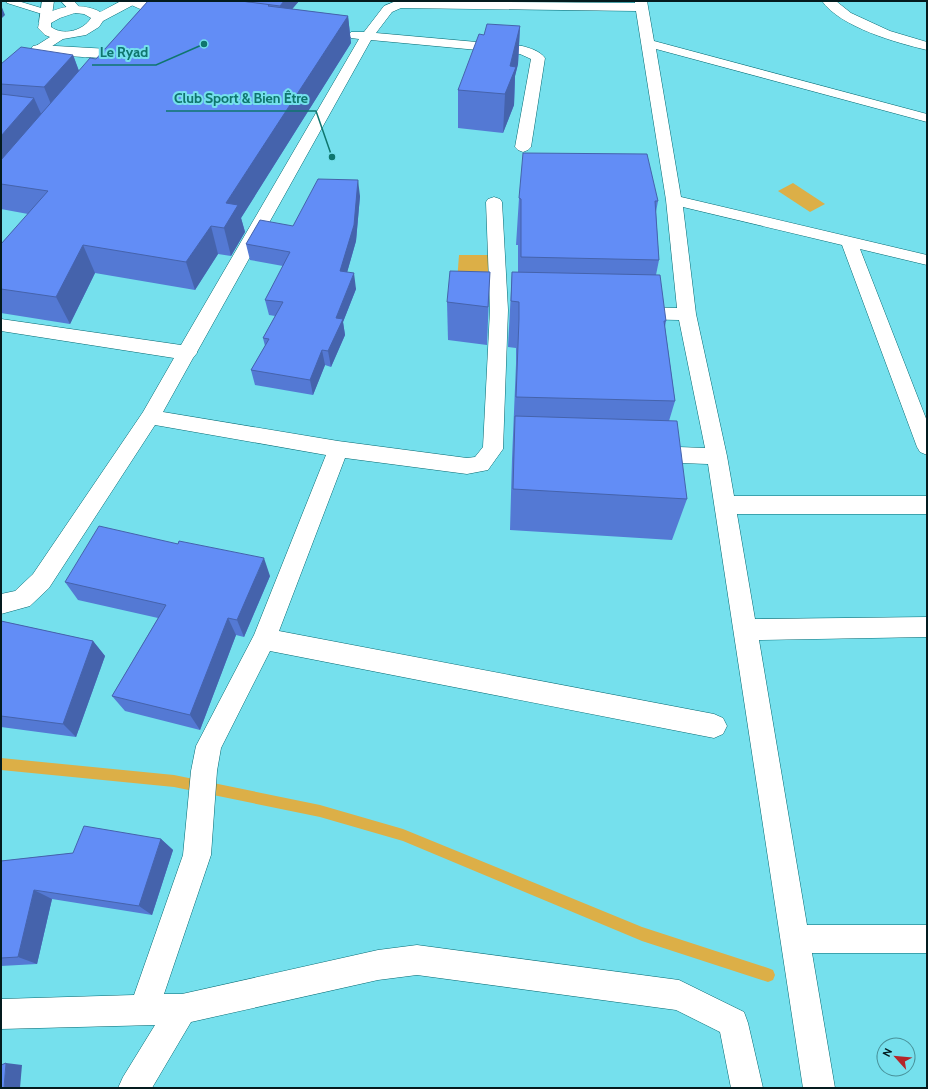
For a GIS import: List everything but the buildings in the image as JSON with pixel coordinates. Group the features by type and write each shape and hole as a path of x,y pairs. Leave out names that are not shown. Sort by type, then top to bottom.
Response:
{"main road":[{"path":"102,1 74,7 43,19 47,31 61,35 71,35 90,28 96,24 98,18 132,1 152,8 184,14"},
{"path":"828,1 846,16 885,34 927,46"},
{"path":"1,604 22,599 41,581 150,418 188,354 367,36 388,10 399,4 642,4 674,200 687,314 717,456 819,1088"},
{"path":"74,7 91,11 98,18"},
{"path":"143,20 152,8"},
{"path":"104,66 133,31"},
{"path":"344,33 522,50 532,54 538,58 523,147"},
{"path":"1,75 61,35"},
{"path":"648,43 927,118"},
{"path":"38,49 88,53 114,53"},
{"path":"674,200 927,260"},
{"path":"150,418 338,449 467,466 481,464 500,449 507,310 494,202"},
{"path":"848,242 927,447"},
{"path":"616,312 687,314"},
{"path":"1,325 188,354"},
{"path":"144,1010 197,855 204,771 209,746 264,640 338,449"},
{"path":"632,453 717,456"},
{"path":"725,505 927,505"},
{"path":"745,630 927,627"},
{"path":"264,640 714,726"},
{"path":"795,939 927,939"},
{"path":"1,1014 182,1009 378,965 417,960 679,995 734,1023 747,1088"},
{"path":"134,1088 182,1009"}],"lane":[{"path":"10,1 43,19"}],"shaded area":[{"path":"793,183 825,204 810,212 778,191"},
{"path":"459,255 489,255 489,292 456,295"}],"waterway":[{"path":"1,764 174,781 320,811 403,835 642,934 768,975"}],"place":[{"name":"Le Ryad","path":"204,44"},
{"name":"Club Sport & Bien Être","path":"332,157"}]}
